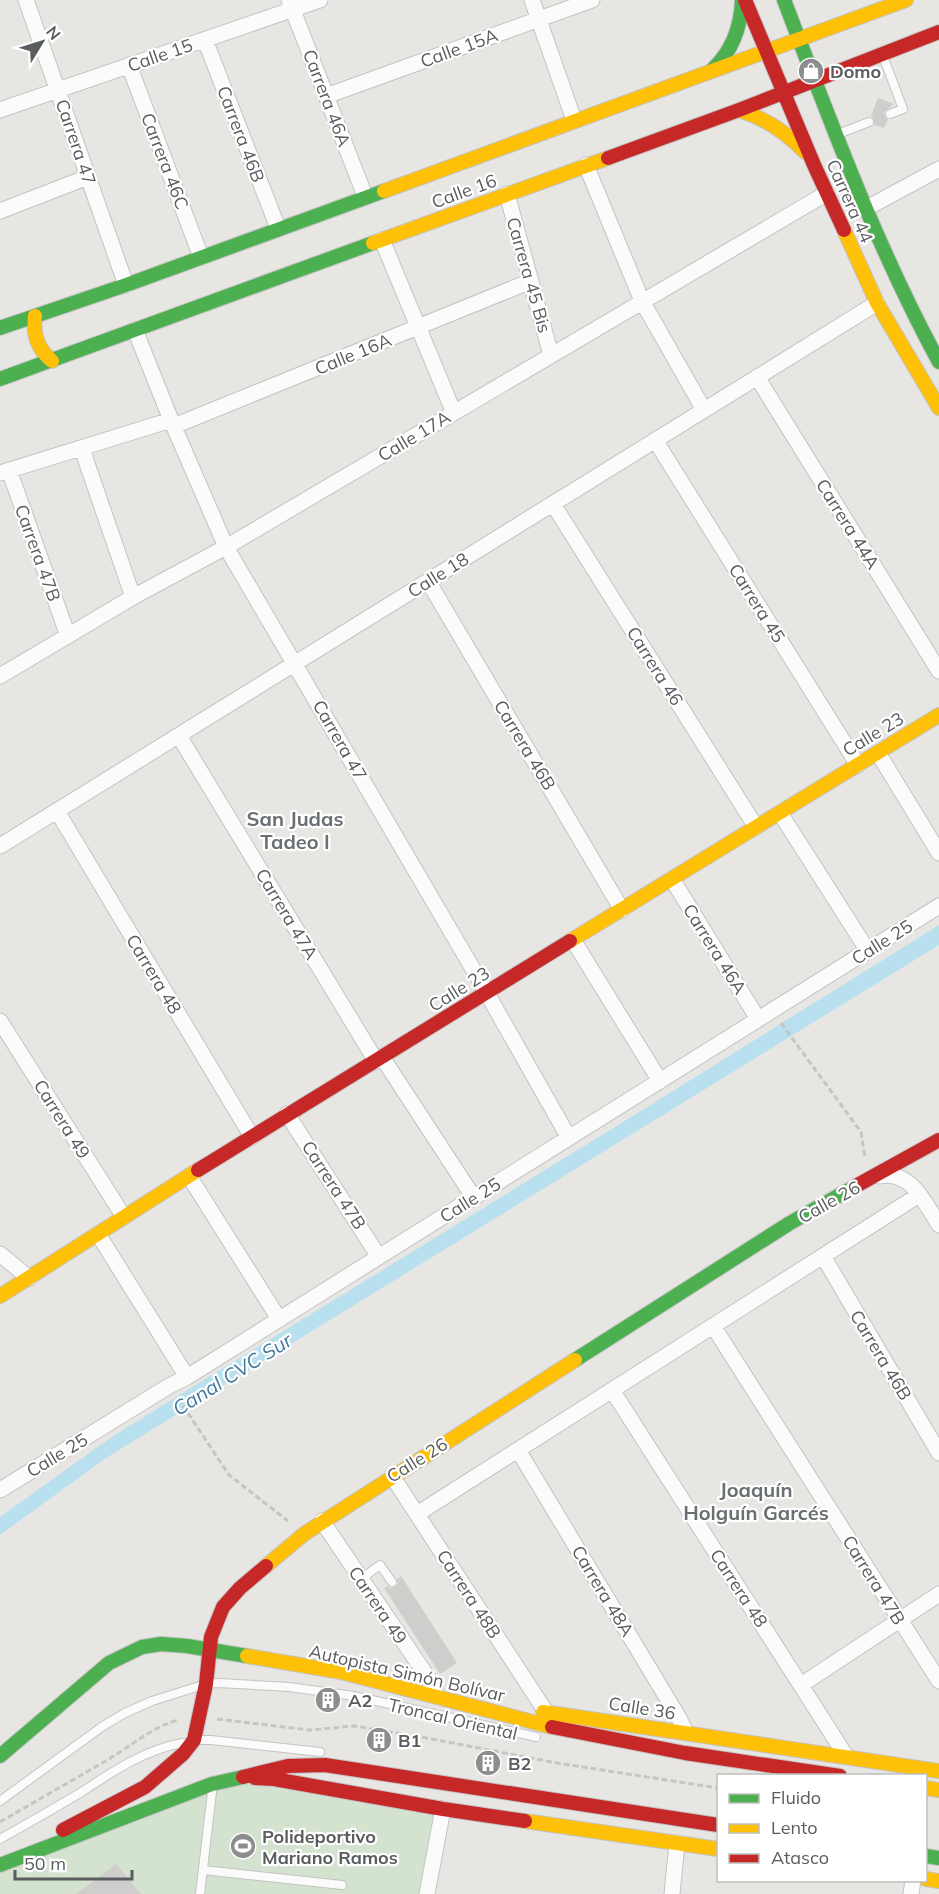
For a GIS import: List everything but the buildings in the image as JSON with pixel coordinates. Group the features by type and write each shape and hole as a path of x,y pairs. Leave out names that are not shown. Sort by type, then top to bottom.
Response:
{"main road":[{"name":"Carrera 44","path":"744,0 814,165 877,303 939,408"},
{"path":"712,69 723,59 735,39 744,0"},
{"name":"Carrera 44","path":"784,0 865,209 893,274 933,340 939,362"},
{"name":"Calle 16","path":"0,328 126,285 906,0"},
{"name":"Calle 16","path":"0,379 739,110 939,32"},
{"path":"739,110 757,116 782,130 803,150 814,165"},
{"path":"35,316 33,329 36,341 42,352 52,361"},
{"path":"15,323 30,343 33,355 32,368"},
{"name":"Calle 23","path":"0,1296 287,1114 939,715"},
{"name":"Calle 26","path":"194,1740 206,1684 211,1637 223,1607 240,1588 304,1534 790,1223 939,1140"},
{"name":"Autopista Simón Bolívar","path":"0,1756 109,1663 142,1647 160,1644 341,1672 543,1725 685,1753 827,1774"},
{"path":"172,1645 194,1665 206,1684"},
{"name":"Calle 36","path":"341,1672 488,1698 546,1712 939,1771"},
{"path":"0,1864 145,1787 183,1754 194,1740"},
{"path":"0,1864 212,1784 288,1767 325,1765 717,1825"},
{"path":"245,1778 274,1779 443,1809 717,1849"}],"street":[{"name":"Carrera 47","path":"26,0 126,285"},
{"name":"Calle 15","path":"0,110 205,40 290,5 320,0"},
{"path":"532,0 574,120"},
{"name":"Calle 15A","path":"326,96 592,0"},
{"name":"Carrera 46A","path":"290,5 365,196"},
{"name":"Carrera 46B","path":"205,40 278,228"},
{"name":"Carrera 46C","path":"129,65 201,257"},
{"path":"586,165 642,301 704,410"},
{"path":"865,209 939,168"},
{"path":"0,210 88,177"},
{"name":"Calle 17A","path":"0,676 133,597 226,547 827,193"},
{"name":"Carrera 45 Bis","path":"507,194 551,355"},
{"path":"382,240 454,413"},
{"name":"Calle 16A","path":"4,472 173,423 531,281"},
{"name":"Calle 18","path":"0,846 877,303"},
{"name":"Carrera 47","path":"135,330 226,547 296,663 569,1138"},
{"name":"Carrera 44A","path":"757,377 939,671"},
{"name":"Carrera 45","path":"655,440 858,765"},
{"path":"82,449 133,597"},
{"name":"Carrera 47B","path":"4,472 68,636"},
{"name":"Carrera 46","path":"553,504 756,827"},
{"name":"Carrera 46B","path":"428,581 622,910"},
{"name":"Carrera 47A","path":"179,736 379,1059 474,1197"},
{"path":"878,753 939,853"},
{"name":"Carrera 48","path":"57,811 252,1137"},
{"path":"780,813 868,951"},
{"name":"Carrera 46A","path":"672,879 759,1019"},
{"name":"Calle 25","path":"0,1490 380,1257 939,906"},
{"path":"573,940 660,1081"},
{"name":"Carrera 49","path":"0,1021 124,1217"},
{"name":"Carrera 47B","path":"287,1114 380,1257"},
{"path":"869,1180 882,1175 897,1176 910,1183 939,1225"},
{"path":"189,1176 279,1319"},
{"path":"417,1514 919,1195"},
{"path":"98,1234 187,1377"},
{"path":"0,1254 29,1278"},
{"name":"Carrera 46B","path":"823,1256 939,1453"},
{"name":"Carrera 47B","path":"713,1326 939,1681"},
{"name":"Carrera 48","path":"612,1390 846,1756"},
{"name":"Carrera 48A","path":"518,1450 686,1733"},
{"name":"Carrera 48B","path":"392,1476 546,1712"},
{"name":"Carrera 49","path":"322,1521 435,1688"},
{"path":"801,1685 939,1594"},
{"path":"427,1894 443,1809"},
{"path":"672,1894 677,1843"}],"lane":[{"path":"882,54 903,109 890,114"},
{"path":"836,134 869,122"},
{"path":"361,1579 380,1565 392,1582"},
{"name":"Troncal Oriental","path":"0,1801 103,1726 125,1713 152,1701 206,1684 289,1687 354,1696 541,1738"},
{"path":"0,1839 127,1763 169,1745 194,1740 212,1740 326,1753"},
{"path":"200,1894 212,1784"},
{"path":"203,1870 342,1885"}],"path":[{"path":"776,1015 861,1132"},
{"path":"176,1395 229,1475 304,1534"},
{"path":"0,1822 160,1727 180,1720 199,1717"},
{"path":"231,1721 309,1730 355,1726 557,1763 717,1788"}],"green space":[{"name":"Polideportivo Mariano Ramos","path":"245,1778 443,1809 427,1894 0,1894 0,1865"}],"water":[{"name":"Canal CVC Sur","path":"939,925 939,945 106,1458 0,1535 0,1517 113,1436"}],"traffic: fast":[{"path":"713,69 726,54 735,38 742,0"},
{"path":"784,0 875,229 939,362"},
{"path":"0,328 126,285 384,191"},
{"path":"0,379 373,243"},
{"path":"575,1360 790,1223 854,1187"},
{"path":"0,1756 109,1663 142,1647 161,1644 187,1646 247,1656"},
{"path":"0,1865 212,1784 243,1777"},
{"path":"927,1856 939,1858"}],"traffic: slow":[{"path":"384,191 906,0"},
{"path":"739,110 775,126 805,152"},
{"path":"373,243 608,158"},
{"path":"844,230 877,303 939,408"},
{"path":"35,316 37,341 52,361"},
{"path":"570,941 939,715"},
{"path":"0,1296 198,1170"},
{"path":"266,1566 304,1534 575,1360"},
{"path":"247,1656 341,1672 552,1727"},
{"path":"543,1712 939,1771"},
{"path":"927,1788 939,1790"},
{"path":"525,1821 717,1849"},
{"path":"927,1879 939,1881"}],"traffic: jam":[{"path":"745,0 814,165 844,230"},
{"path":"608,158 939,32"},
{"path":"198,1170 570,941"},
{"path":"854,1187 939,1140"},
{"path":"63,1830 145,1787 183,1754 194,1740 206,1684 211,1637 223,1607 240,1588 266,1566"},
{"path":"552,1727 685,1753 827,1774"},
{"path":"243,1777 288,1766 325,1765 717,1825"},
{"path":"255,1778 274,1779 525,1821"}],"place":[{"name":"Domo","path":"811,71"},
{"name":"A2","path":"328,1700"},
{"name":"B1","path":"379,1740"},
{"name":"B2","path":"488,1763"},
{"name":"Polideportivo Mariano Ramos","path":"243,1846"}],"district":[{"name":"San Judas Tadeo I","path":"295,830"},
{"name":"Joaquín Holguín Garcés","path":"756,1500"}]}
